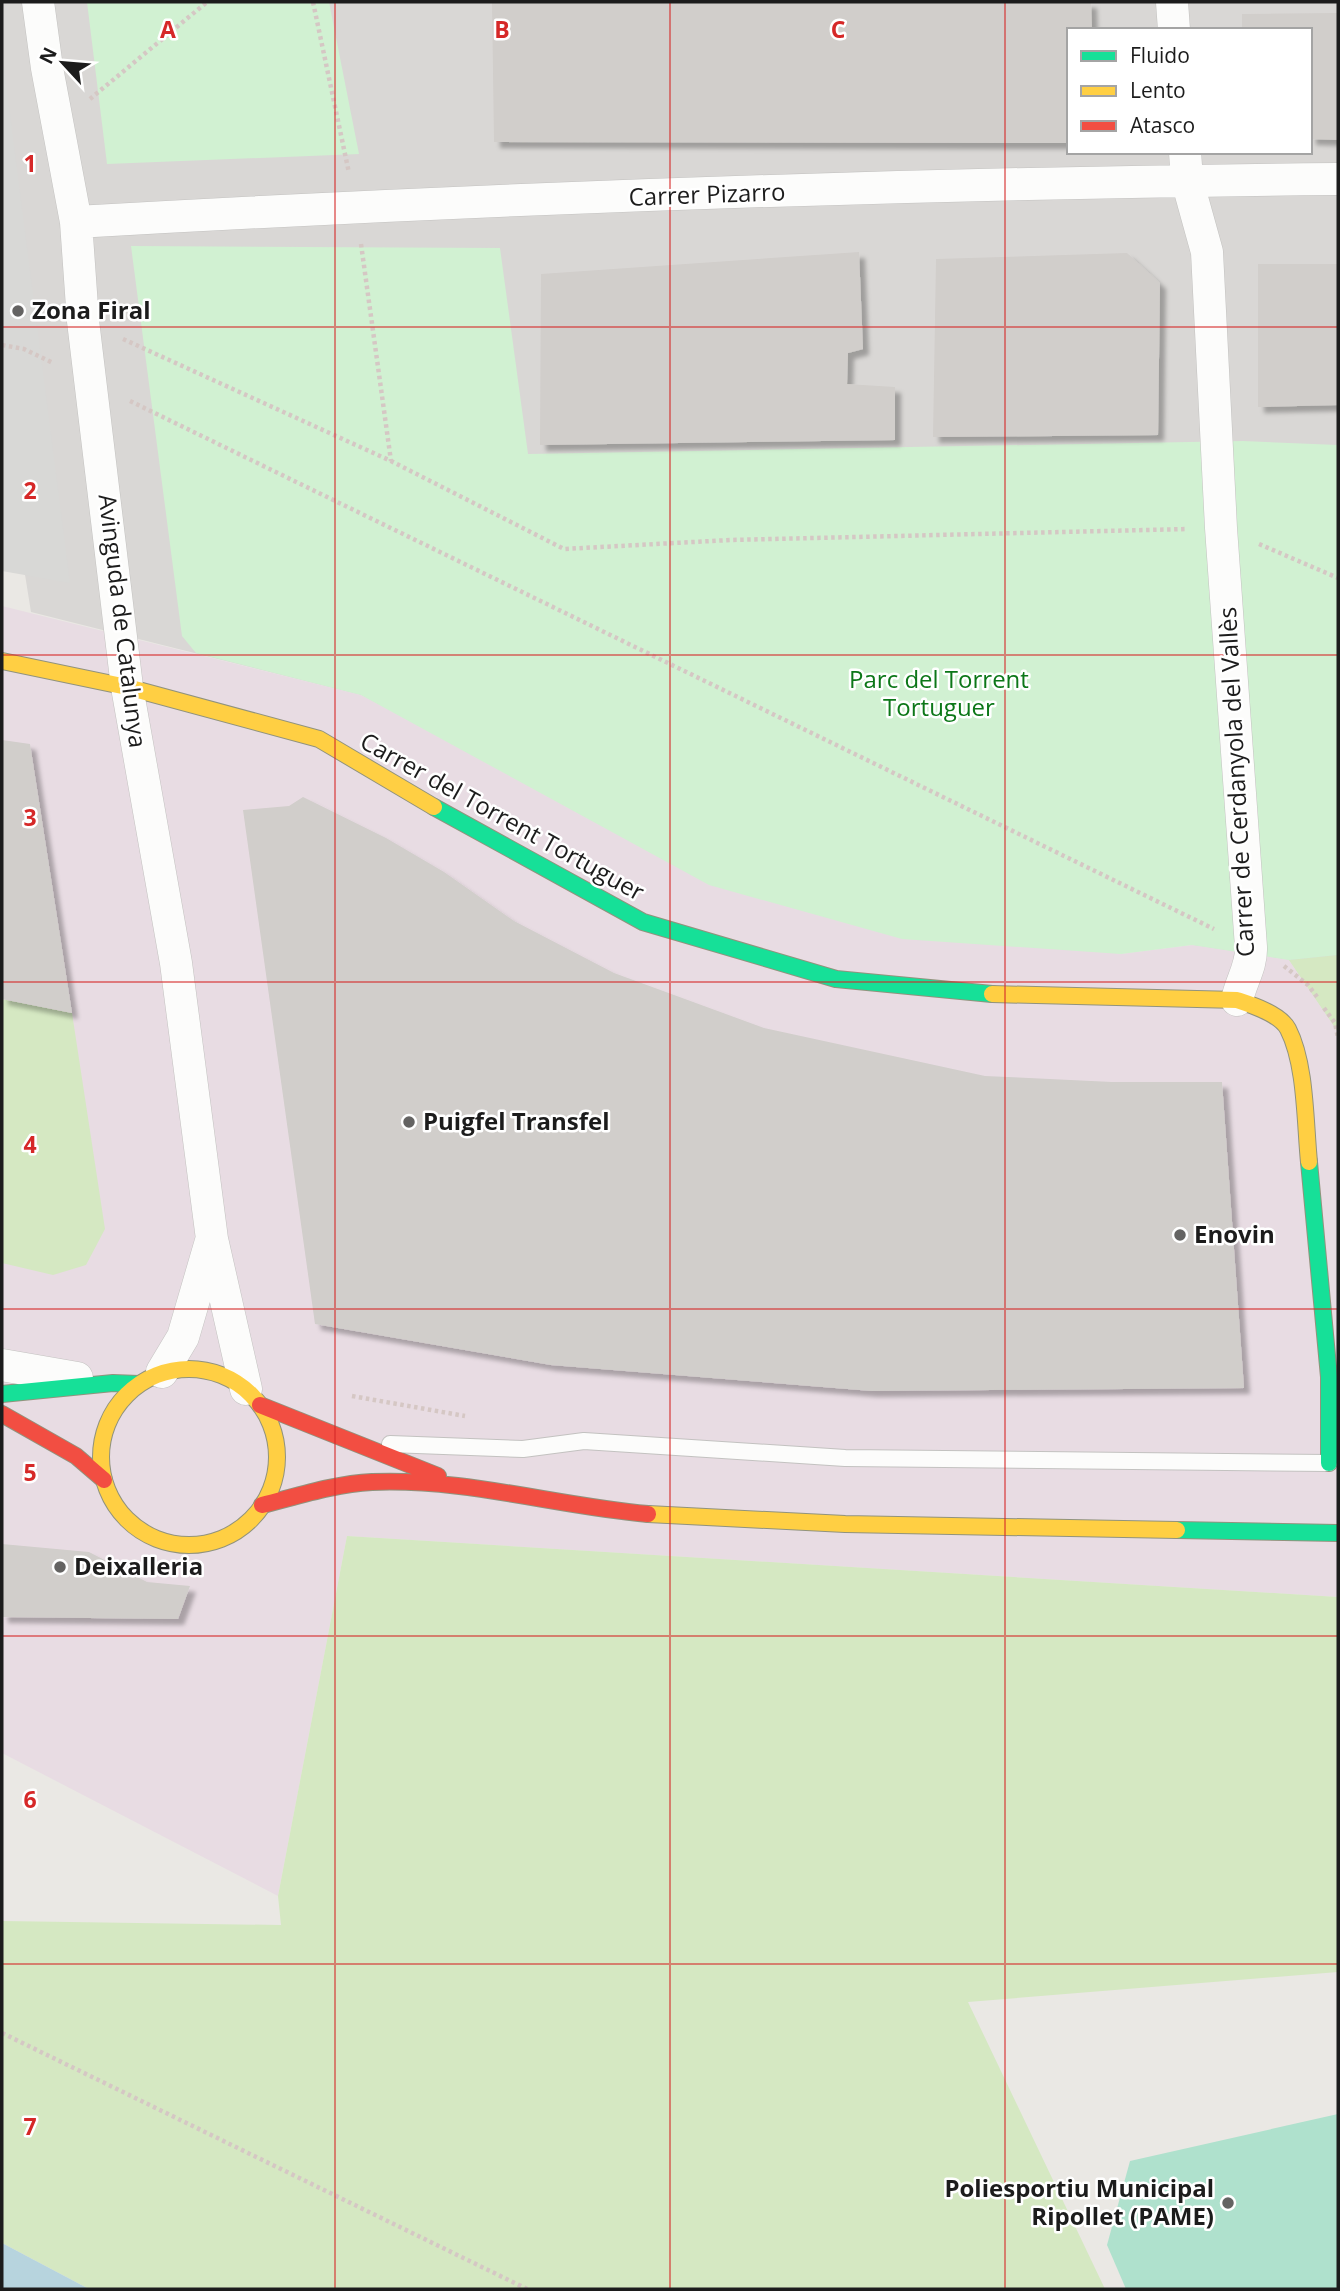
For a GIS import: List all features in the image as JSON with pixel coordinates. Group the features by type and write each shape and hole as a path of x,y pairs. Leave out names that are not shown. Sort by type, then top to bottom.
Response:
{"main road":[{"name":"Carrer del Torrent Tortuguer","path":"2,661 127,687 319,739 496,844 643,922 836,979 974,994 1237,1000"},
{"path":"1237,1000 1258,1007 1287,1027 1301,1076 1329,1377 1334,1463"},
{"path":"2,1394 138,1380 205,1368 223,1373 253,1397 462,1487"},
{"path":"104,1480 103,1439 116,1409 138,1380"},
{"path":"2,1415 76,1455 104,1480 117,1508 130,1523 156,1539 171,1544 216,1541 238,1531 262,1506 274,1480 276,1459 271,1430 253,1397"},
{"path":"262,1506 329,1487 374,1482 462,1487 657,1514 771,1521 1338,1533"}],"street":[{"name":"Avinguda de Catalunya","path":"38,2 57,126 76,222 83,321 127,687 176,963 212,1239 253,1397"},
{"path":"1172,2 1174,28"},
{"name":"Carrer Pizarro","path":"76,222 370,205 1186,166 1338,179"},
{"name":"Carrer de Cerdanyola del Vallès","path":"1186,166 1207,252 1221,528 1251,947 1251,962 1241,980 1237,1000"},
{"name":"Avinguda de Catalunya","path":"138,1380 183,1337 212,1239"},
{"path":"2,1365 138,1380"}],"lane":[{"path":"359,1443 523,1449 584,1441 845,1458 1334,1463"}],"path":[{"path":"57,126 206,2"},
{"path":"83,321 391,461 564,549 730,540 1221,528 1338,578"},
{"path":"2,345 24,349 1278,961 1308,985 1335,1023 1338,1038"},
{"path":"2,2033 527,2289"}],"shaded area":[{"path":"2,2 1338,2 1338,1032 1289,960 1192,945 501,769 361,695 31,612 2,431"},
{"name":"Zona Firal","path":"2,52 70,583 2,571"},
{"path":"2,606 361,695 501,769 1120,954 1192,945 1289,960 1338,1032 1338,1597 347,1536 278,1896 2,1753"}],"green space":[{"path":"87,2 329,2 359,154 107,164"},
{"name":"Parc del Torrent Tortuguer","path":"131,246 500,248 528,454 1243,441 1338,445 1338,955 1289,960 1192,945 1121,954 902,939 709,885 361,695 196,653 182,636"},
{"path":"1338,955 1338,1032 1289,960"},
{"path":"2,999 72,1013 105,1229 86,1265 53,1275 2,1263"},
{"path":"347,1536 1338,1597 1338,1972 968,2002 1105,2289 89,2289 2,2243 2,1921 281,1925 278,1896"},
{"name":"Poliesportiu Municipal Ripollet (PAME)","path":"1338,2114 1338,2289 1126,2289 1107,2245 1130,2161"}],"water":[{"path":"2,2243 89,2289 2,2289"}],"building":[{"path":"492,2 1091,2 1092,28 1067,28 1067,143 494,142"},
{"path":"1338,13 1338,140 1312,139 1312,28 1242,28 1242,14"},
{"path":"859,252 863,349 848,353 847,384 895,387 895,440 540,445 541,274"},
{"path":"1127,253 1160,283 1158,435 933,437 936,259"},
{"path":"1258,264 1338,264 1338,405 1258,407"},
{"path":"2,740 30,744 72,1013 2,999"},
{"path":"303,797 386,838 444,872 514,921 614,973 764,1028 985,1076 1112,1082 1222,1082 1244,1388 872,1391 551,1365 315,1324 243,810 289,806"},
{"name":"Deixalleria","path":"2,1544 89,1552 147,1582 190,1586 178,1619 2,1617"}],"traffic: fast":[{"path":"434,807 643,922 836,979 992,994"},
{"path":"1309,1162 1329,1377 1329,1463"},
{"path":"2,1394 113,1383 139,1384"},
{"path":"1177,1530 1338,1533"}],"traffic: slow":[{"path":"2,661 127,687 319,739 434,807"},
{"path":"992,994 1237,1000 1258,1007 1279,1019 1288,1029 1294,1043 1304,1094 1309,1162"},
{"path":"189,1369 223,1376 251,1395 270,1423 277,1457 270,1491 251,1519 223,1538 189,1545 155,1538 127,1519 108,1491 101,1457 108,1423 127,1395 155,1376 189,1369"},
{"path":"648,1514 845,1524 1177,1530"}],"traffic: jam":[{"path":"260,1405 438,1476"},
{"path":"2,1414 76,1456 104,1480"},
{"path":"262,1505 344,1485 407,1482 476,1488 648,1514"}],"place":[{"name":"Zona Firal","path":"18,311"},
{"name":"Puigfel Transfel","path":"409,1122"},
{"name":"Enovin","path":"1180,1235"},
{"name":"Deixalleria","path":"60,1567"},
{"name":"Poliesportiu Municipal Ripollet (PAME)","path":"1228,2203"}]}
